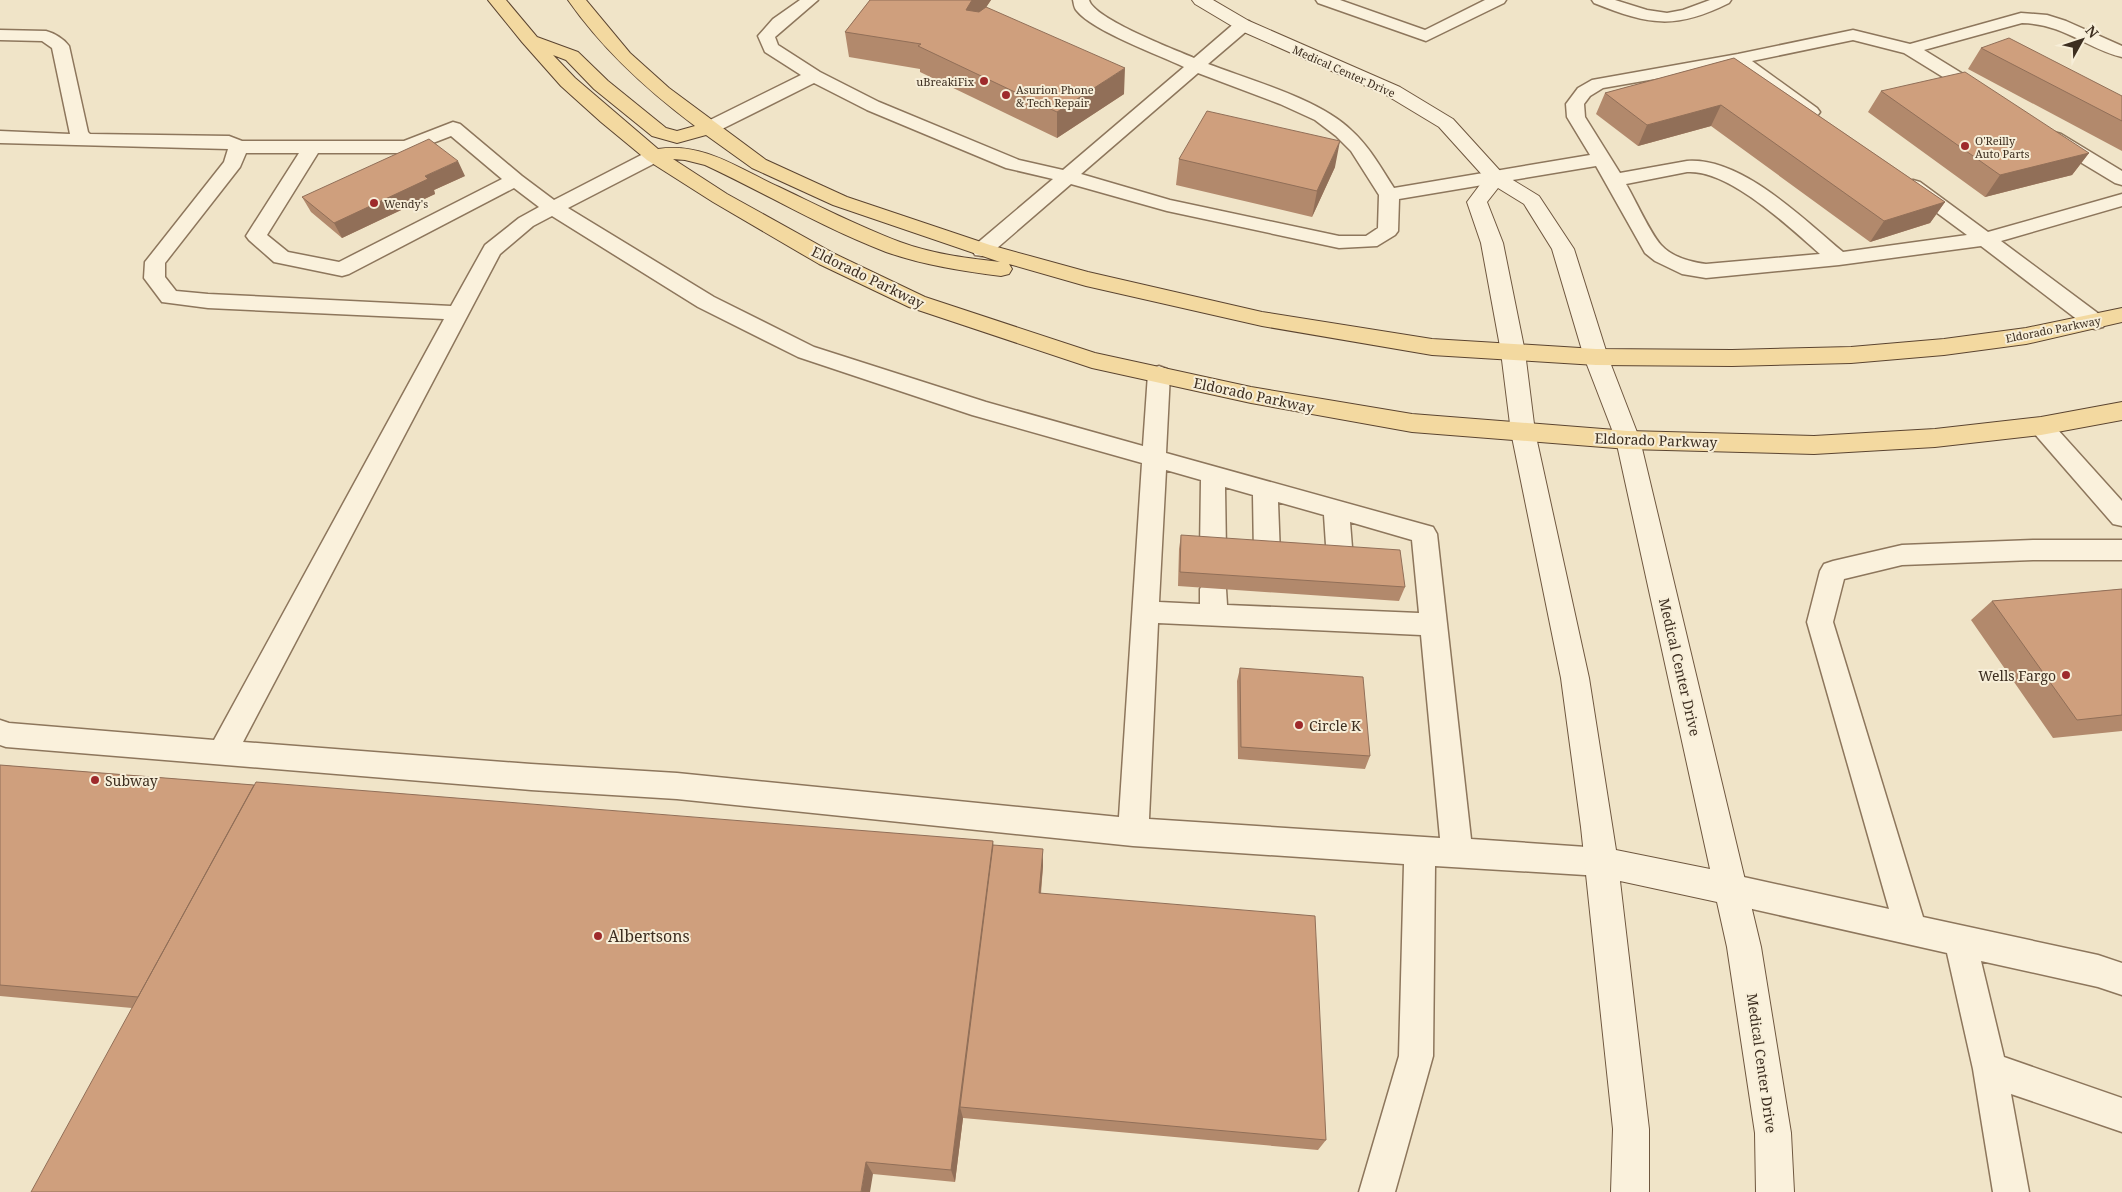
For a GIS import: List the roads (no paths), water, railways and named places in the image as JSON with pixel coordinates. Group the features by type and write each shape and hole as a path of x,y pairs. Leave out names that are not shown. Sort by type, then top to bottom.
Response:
{"main road":[{"name":"Eldorado Parkway","path":"498,0 528,38 568,82 608,118 654,156 720,198 827,259 917,302 1092,360 1260,397 1412,424 1628,440 1814,445 1936,438 2041,426 2122,411"},
{"name":"Eldorado Parkway","path":"577,0 624,57 662,92 708,128 759,164 840,202 982,250 1086,279 1262,319 1432,347 1596,357 1732,358 1851,355 1944,348 2026,336 2122,315"},
{"path":"528,38 572,56 602,85 659,132 677,137 708,128"},
{"path":"654,156 666,153 696,155 714,161 763,187 880,242 948,262 1086,279"}],"street":[{"name":"Medical Center Drive","path":"1204,0 1243,25 1393,91 1446,123 1496,178 1532,200 1563,249 1596,357 1628,440 1744,947 1773,1133 1775,1192"},
{"path":"1496,178 1477,202 1492,243 1513,352 1523,432 1576,678 1601,862 1631,1130 1630,1192"},
{"path":"1601,862 1730,889"}],"lane":[{"path":"810,0 779,23 766,36 771,48 814,76 872,106 1013,164 1069,177 1167,205 1339,242 1370,242 1388,232 1389,195 1358,148 1343,132 1321,116 1286,100 1197,66 1129,36 1091,16 1083,8 1081,0"},
{"path":"1324,0 1426,36 1498,0"},
{"path":"1345,8 1364,0"},
{"path":"1600,0 1629,10 1666,18 1691,13 1723,0"},
{"path":"1910,49 2021,18 2037,17 2057,23 2122,52"},
{"path":"982,250 1069,177 1243,25"},
{"path":"1994,101 1910,49 1853,34 1738,59 1598,84 1584,92 1575,104 1576,117 1652,248 1682,267 1706,271 1840,259 1985,239 2122,200"},
{"path":"0,35 46,36 60,46 79,134 85,140"},
{"path":"1738,59 1825,123"},
{"path":"708,128 814,76"},
{"path":"2037,127 2122,179"},
{"path":"0,137 229,142 238,147 311,148 407,146 452,128 515,180 553,208 706,302 806,352 980,409 1154,460 1424,534 1457,853"},
{"path":"238,147 233,163 155,262 154,278 170,297 208,301 458,312"},
{"path":"311,148 256,236 281,257 342,269 515,180"},
{"path":"222,753 492,250 526,222 654,156"},
{"path":"1389,195 1602,159"},
{"path":"1614,180 1698,166 1718,169 1738,179 1840,259"},
{"path":"1897,175 2095,322"},
{"path":"1133,832 1159,374"},
{"path":"2041,426 2122,517"},
{"path":"1213,476 1213,552"},
{"path":"1265,491 1267,555"},
{"path":"1336,510 1340,560"},
{"path":"1912,929 1820,622 1833,571 1902,555 2033,550 2122,550"},
{"path":"1213,589 1214,615"},
{"path":"1145,612 1214,615 1269,605 1344,609 1434,625"},
{"path":"0,732 6,735 222,753 531,777 678,786 1133,832 1601,862"},
{"path":"1377,1192 1416,1056 1420,850"},
{"path":"1730,889 2098,971 2122,979"},
{"path":"1960,940 1990,1069 2011,1192"},
{"path":"1990,1069 2122,1115"}],"place":[{"name":"uBreakiFix","path":"984,81"},
{"name":"Asurion Phone & Tech Repair","path":"1006,95"},
{"name":"O'Reilly Auto Parts","path":"1965,146"},
{"name":"Wendy's","path":"374,203"},
{"name":"Wells Fargo","path":"2066,675"},
{"name":"Circle K","path":"1299,725"},
{"name":"Subway","path":"95,780"},
{"name":"Albertsons","path":"598,936"}]}
